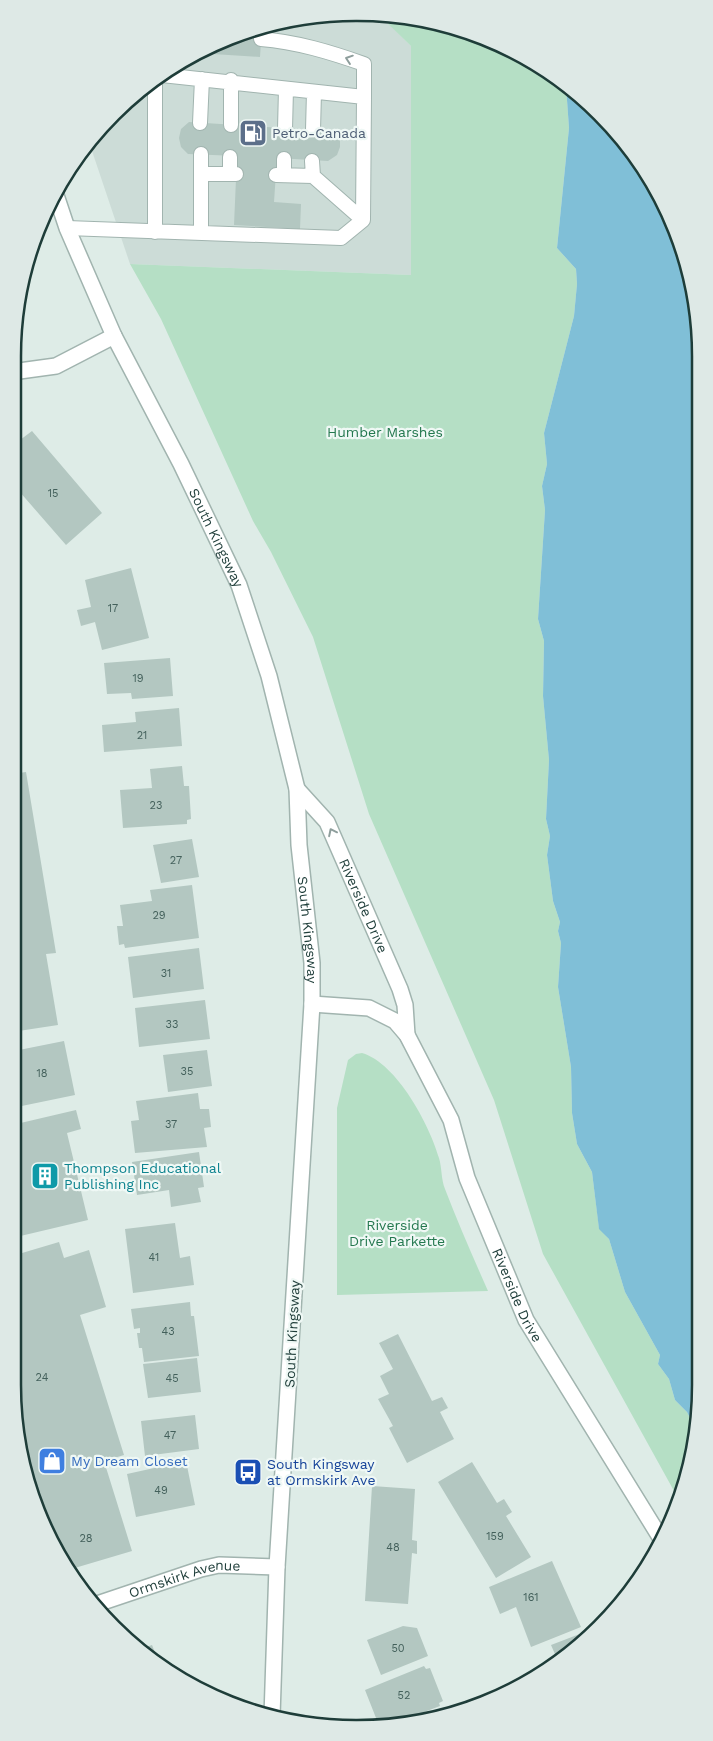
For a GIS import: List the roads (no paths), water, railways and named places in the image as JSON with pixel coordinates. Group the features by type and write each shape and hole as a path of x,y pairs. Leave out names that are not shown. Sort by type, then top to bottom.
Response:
{"street":[{"name":"South Kingsway","path":"59,203 67,228 114,336 181,464 239,586 269,676 297,789 299,845 312,963 312,1004 277,1567 272,1709"},
{"path":"21,371 56,366 114,336"},
{"name":"Riverside Drive","path":"297,789 327,822 344,856 400,989 405,1005 407,1035"},
{"name":"Riverside Drive","path":"312,1004 370,1008 395,1021 407,1035 451,1120 467,1178 526,1320 657,1533"},
{"name":"Ormskirk Avenue","path":"102,1603 201,1569 219,1565 277,1567"}],"lane":[{"path":"261,39 284,41 364,64 363,220"},
{"path":"174,75 231,80 286,89 364,97"},
{"path":"200,123 202,79"},
{"path":"231,80 231,125"},
{"path":"155,89 155,232"},
{"path":"285,129 286,89"},
{"path":"313,130 314,92"},
{"path":"201,154 201,232"},
{"path":"202,174 233,174 230,157"},
{"path":"284,159 280,175 312,176 363,220"},
{"path":"312,161 312,176"},
{"path":"67,228 341,238 363,220"}],"water":[{"path":"567,95 609,135 647,189 674,249 689,313 692,356 692,1384 690,1418 687,1412 675,1400 669,1379 658,1364 660,1355 625,1292 609,1239 599,1229 592,1172 577,1144 572,1113 571,1067 558,987 561,943 558,931 560,922 553,901 547,855 550,836 546,819 549,760 543,696 544,641 538,619 545,510 542,486 547,464 544,433 574,316 577,284 576,269 557,248 569,128"}],"place":[{"name":"Petro-Canada","path":"253,133"},
{"name":"Thompson Educational Publishing Inc","path":"45,1176"},
{"name":"My Dream Closet","path":"52,1461"},
{"name":"South Kingsway at Ormskirk Ave","path":"248,1472"}],"park label":[{"name":"Humber Marshes","path":"385,432"},
{"name":"Riverside Drive Parkette","path":"397,1234"}]}
